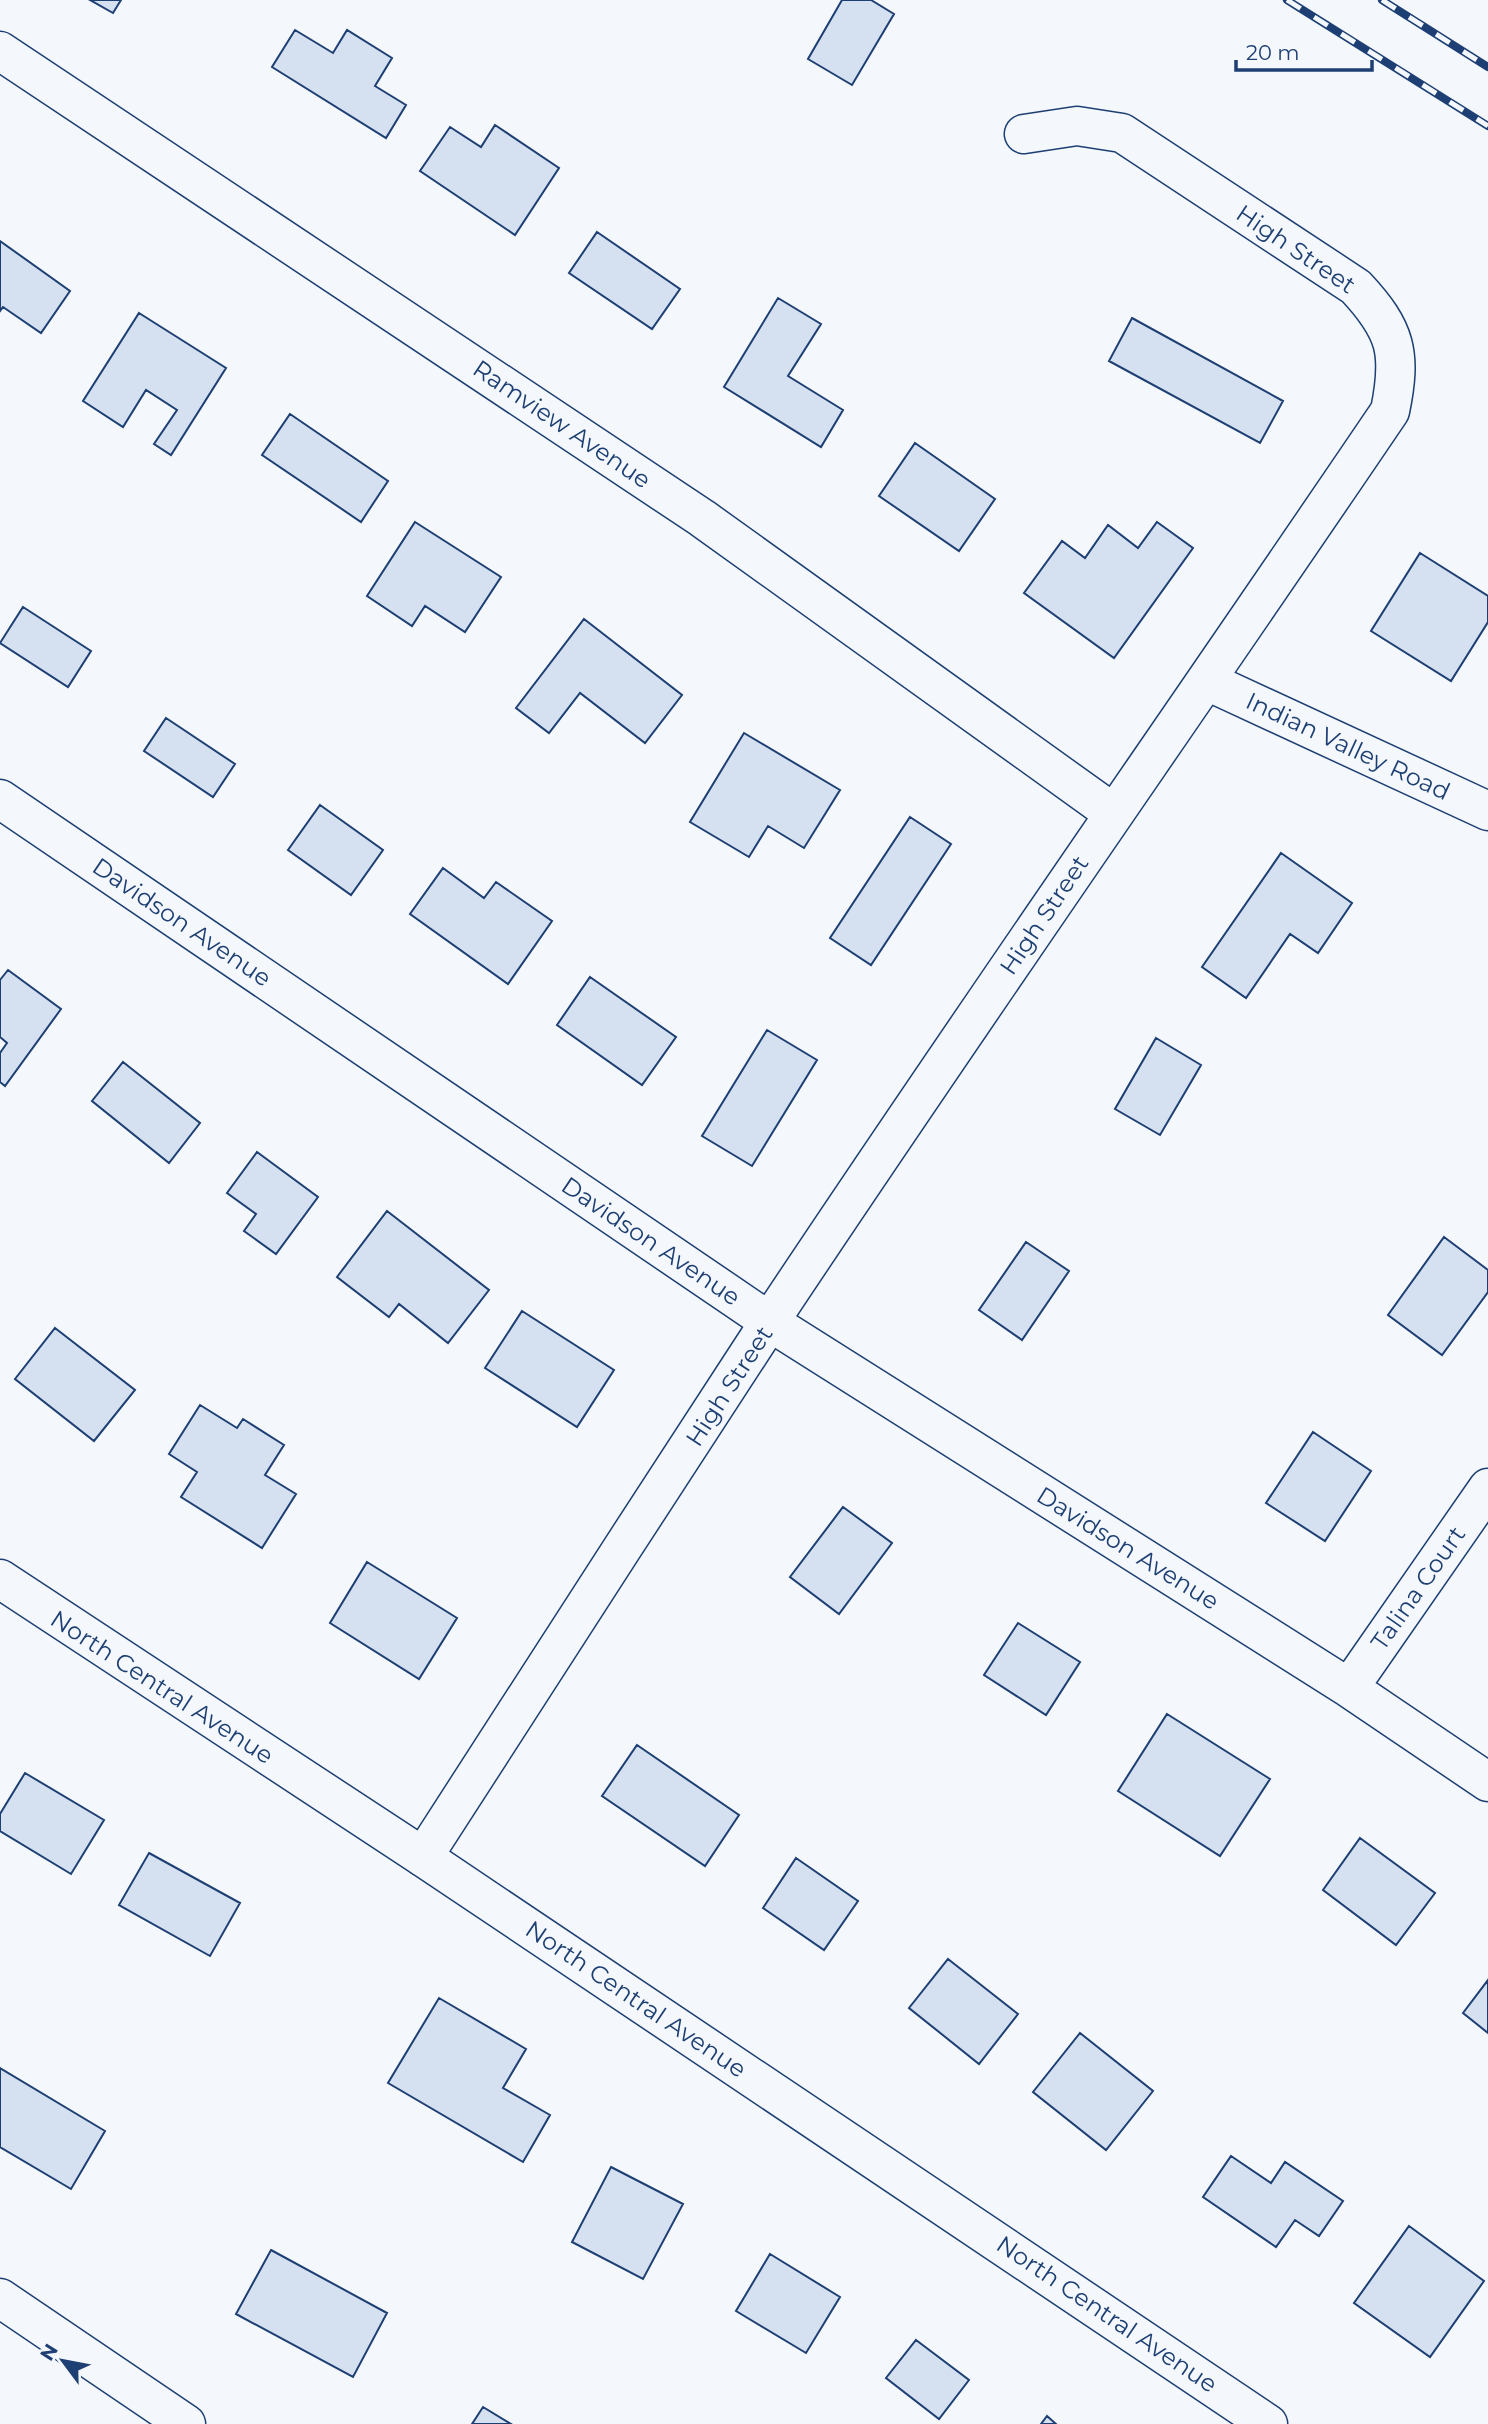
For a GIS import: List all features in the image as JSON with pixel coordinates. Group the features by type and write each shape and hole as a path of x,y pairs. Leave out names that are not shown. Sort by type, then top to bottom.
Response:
{"street":[{"name":"Ramview Avenue","path":"0,51 702,518 1113,813"},
{"name":"High Street","path":"423,1857 770,1322 1113,813 1207,681 1390,411 1397,377 1394,346 1381,314 1356,286 1122,133 1077,126 1024,134"},
{"name":"Indian Valley Road","path":"1207,681 1488,811"},
{"name":"Davidson Avenue","path":"0,799 770,1322 1349,1688 1488,1782"},
{"name":"Talina Court","path":"1349,1688 1488,1488"},
{"name":"North Central Avenue","path":"0,1579 423,1857 1268,2424"},
{"path":"0,2298 186,2424"}],"building":[{"path":"90,0 121,0 113,13"},
{"path":"842,0 871,0 894,14 852,85 808,59"},
{"path":"295,30 333,53 347,30 392,58 375,86 406,105 386,138 272,67"},
{"path":"495,125 559,168 515,235 420,171 450,127 481,147"},
{"path":"597,232 680,289 652,329 569,273"},
{"path":"0,241 70,291 41,333 3,307 0,311"},
{"path":"778,298 821,324 788,376 843,410 821,447 724,387"},
{"path":"139,313 226,368 171,455 154,444 177,410 146,390 123,427 83,401"},
{"path":"1132,318 1283,401 1260,443 1109,361"},
{"path":"290,414 388,481 361,522 262,455"},
{"path":"915,443 995,499 959,551 879,496"},
{"path":"415,522 501,577 465,632 425,606 412,626 367,596"},
{"path":"1157,522 1193,548 1114,658 1024,593 1062,541 1085,558 1108,525 1138,548"},
{"path":"1420,553 1488,596 1488,622 1451,681 1371,631"},
{"path":"23,607 91,651 68,687 0,643"},
{"path":"584,619 682,695 645,743 580,693 549,733 516,708"},
{"path":"166,718 235,764 213,797 144,751"},
{"path":"744,733 840,790 804,848 768,826 749,857 690,822"},
{"path":"320,805 383,850 351,895 288,850"},
{"path":"910,817 951,844 871,965 830,938"},
{"path":"1281,853 1352,903 1318,953 1290,934 1246,998 1202,967"},
{"path":"443,868 484,898 496,882 552,921 508,984 410,914"},
{"path":"8,970 61,1009 5,1086 0,1082 0,1053 7,1043 0,1037 0,980"},
{"path":"590,977 676,1037 642,1085 557,1025"},
{"path":"767,1030 817,1060 752,1166 702,1136"},
{"path":"1156,1038 1201,1065 1160,1135 1115,1109"},
{"path":"123,1062 200,1123 169,1163 92,1101"},
{"path":"257,1152 318,1197 276,1254 244,1231 256,1214 227,1193"},
{"path":"387,1211 489,1290 448,1343 399,1304 389,1317 337,1277"},
{"path":"1444,1237 1488,1270 1488,1292 1442,1355 1388,1315"},
{"path":"1026,1242 1069,1271 1022,1340 979,1310"},
{"path":"522,1311 614,1370 577,1427 485,1368"},
{"path":"55,1328 135,1390 94,1441 15,1379"},
{"path":"200,1405 237,1428 243,1419 284,1445 265,1475 296,1494 262,1548 181,1497 197,1472 169,1454"},
{"path":"1313,1432 1371,1471 1325,1541 1266,1503"},
{"path":"843,1507 892,1543 839,1614 790,1577"},
{"path":"367,1562 457,1618 419,1679 330,1623"},
{"path":"1018,1623 1080,1662 1046,1715 984,1675"},
{"path":"1167,1714 1270,1779 1220,1856 1118,1791"},
{"path":"637,1745 739,1815 705,1866 602,1796"},
{"path":"25,1773 104,1820 71,1874 0,1831 0,1814"},
{"path":"1360,1838 1435,1893 1396,1945 1323,1890"},
{"path":"149,1853 240,1903 210,1956 119,1905"},
{"path":"796,1858 858,1901 824,1950 763,1908"},
{"path":"948,1959 1018,2014 979,2064 909,2008"},
{"path":"1488,1980 1488,2033 1463,2013"},
{"path":"439,1998 526,2049 503,2088 550,2115 523,2162 388,2083"},
{"path":"1080,2033 1153,2091 1106,2150 1033,2092"},
{"path":"0,2068 105,2131 71,2189 0,2147"},
{"path":"1231,2156 1271,2183 1285,2162 1343,2201 1319,2236 1295,2220 1276,2247 1203,2197"},
{"path":"611,2167 683,2204 643,2279 572,2242"},
{"path":"1409,2226 1484,2281 1430,2357 1354,2303"},
{"path":"271,2250 387,2313 353,2377 236,2314"},
{"path":"770,2254 840,2297 806,2353 736,2311"},
{"path":"916,2340 969,2380 939,2419 886,2378"},
{"path":"483,2407 511,2424 472,2424"},
{"path":"1047,2416 1056,2424 1041,2424"}],"railway":[{"path":"1287,0 1488,126"},
{"path":"1382,0 1488,67"}]}
